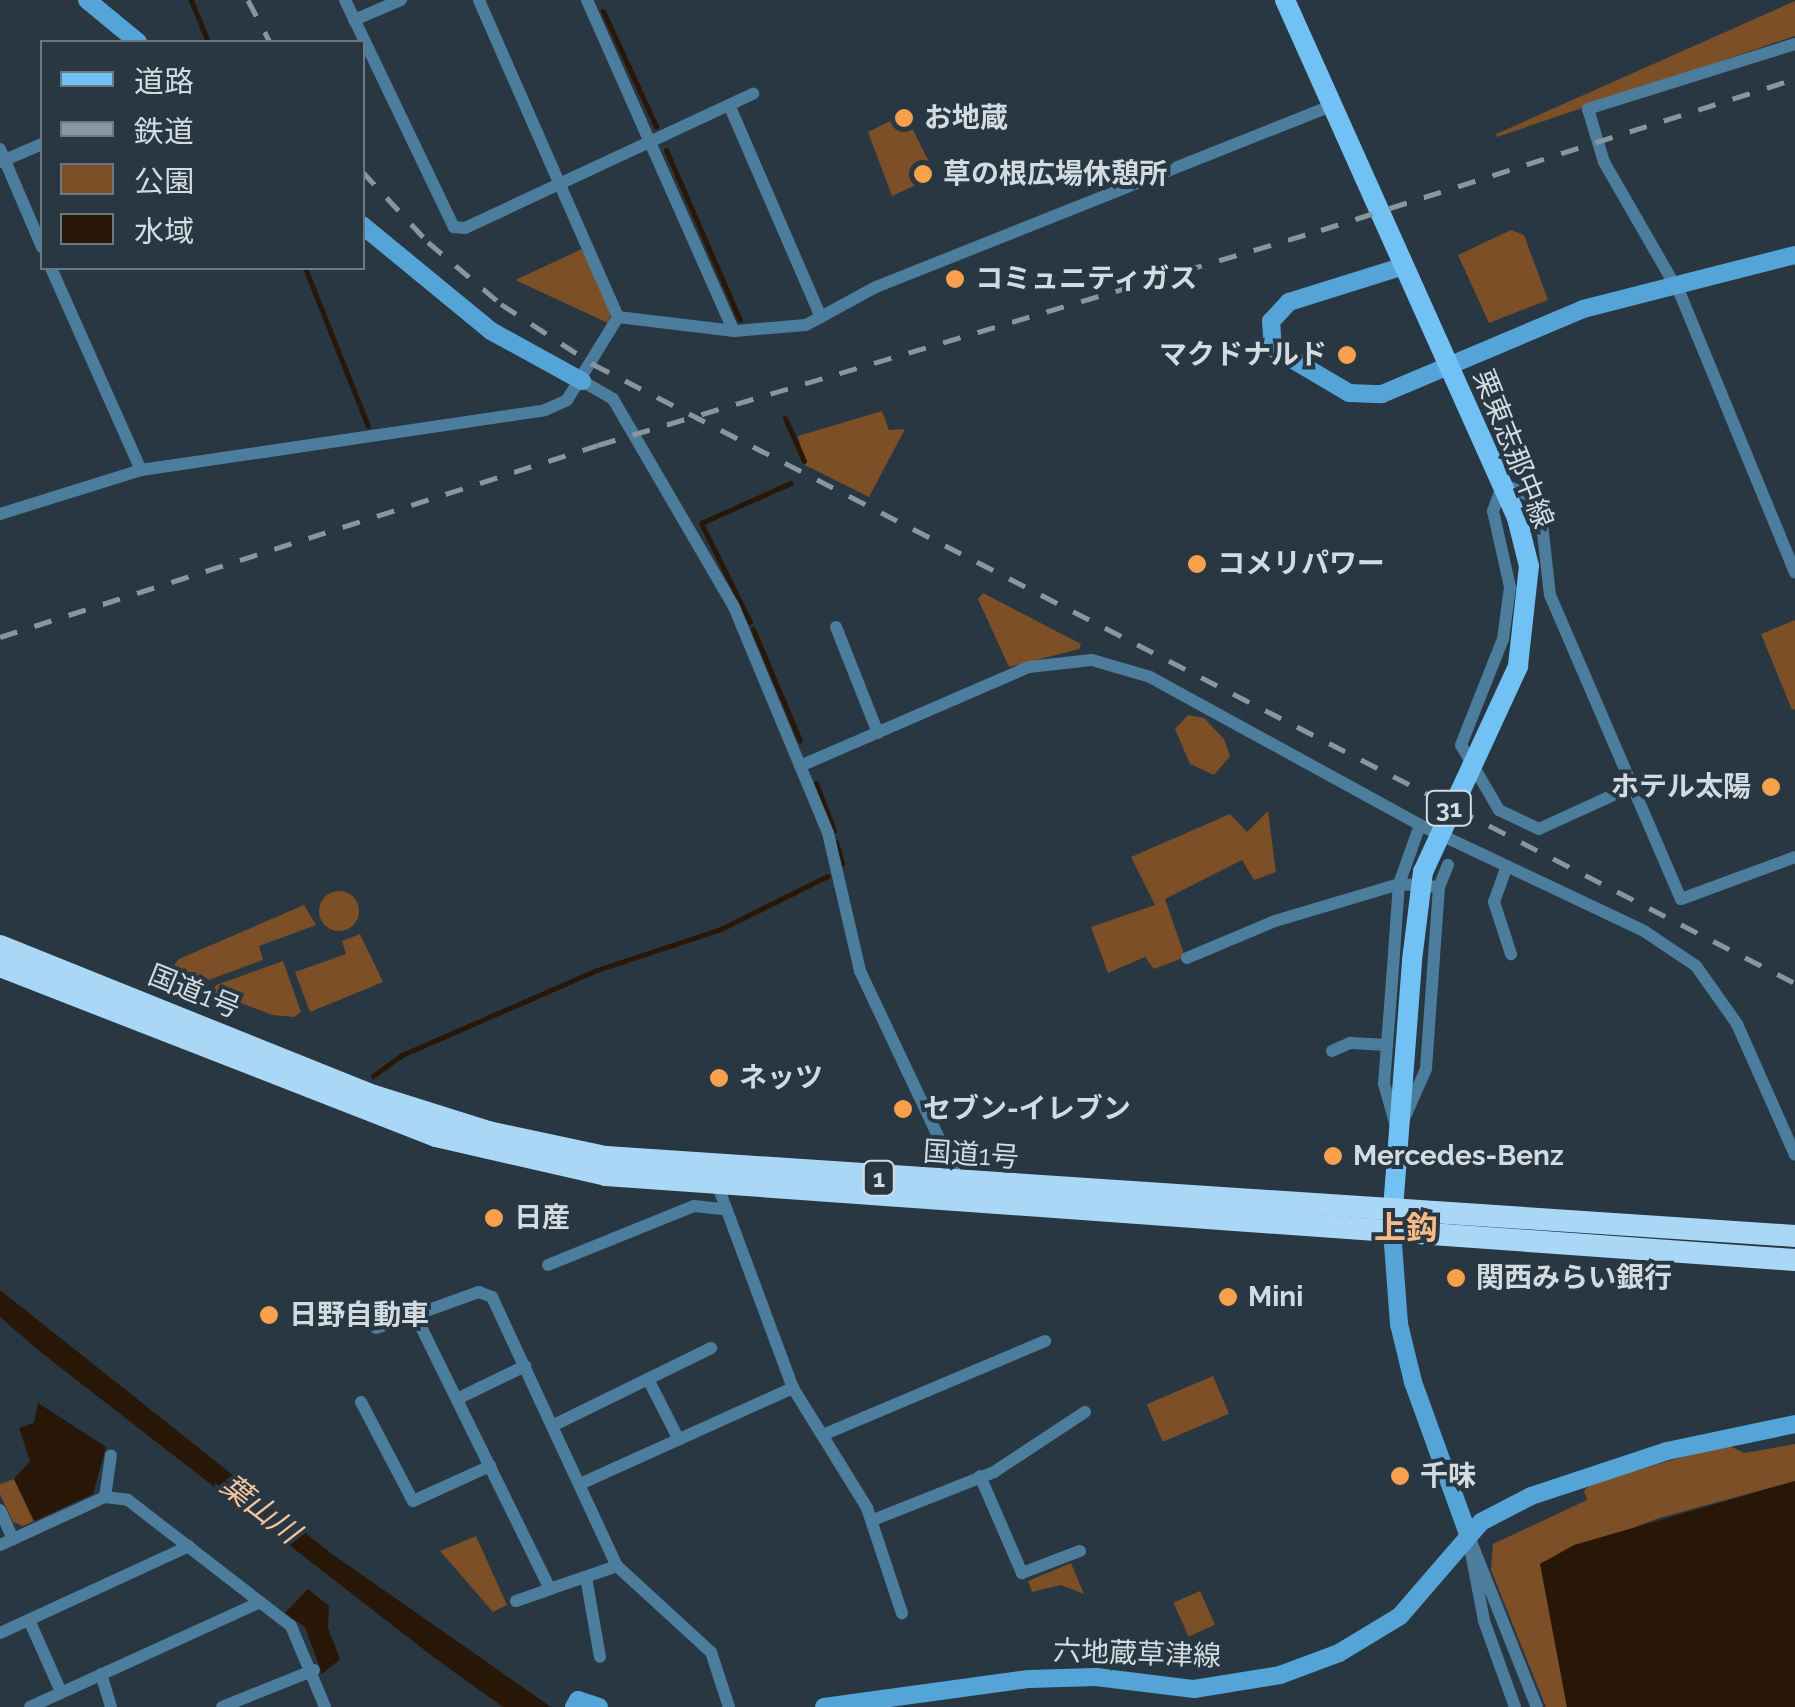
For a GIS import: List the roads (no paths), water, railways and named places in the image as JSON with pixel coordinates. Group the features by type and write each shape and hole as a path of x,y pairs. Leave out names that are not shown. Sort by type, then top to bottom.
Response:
{"highway":[{"name":"国道1号","path":"0,946 392,1102 545,1146 714,1174"},
{"name":"国道1号","path":"0,966 436,1136 590,1172 714,1174 963,1194 1392,1219 1795,1236"},
{"name":"国道1号","path":"1392,1219 1795,1260"}],"main road":[{"name":"栗東志那中線","path":"1285,0 1503,484 1529,566 1518,666 1423,872 1412,960 1392,1219"}],"street":[{"path":"86,0 136,40"},
{"path":"345,0 364,40"},
{"path":"354,20 401,0"},
{"path":"479,0 618,317"},
{"path":"587,0 734,331"},
{"path":"365,43 454,227 465,228 754,94"},
{"path":"1795,44 1588,110 1604,162 1622,188 1671,283 1795,572"},
{"path":"618,317 734,331 806,325 871,289 1333,104"},
{"path":"730,107 821,317"},
{"path":"40,145 2,157 40,242"},
{"path":"365,226 491,331 613,398 646,462 673,492 734,607 828,833 860,971 888,1038 934,1115 951,1171 963,1194"},
{"path":"1404,266 1289,302 1271,321 1273,348 1349,393 1367,396 1671,283 1795,255"},
{"path":"53,270 141,470"},
{"path":"0,514 141,470 545,410 567,400 582,381 618,317"},
{"path":"1631,787 1539,829 1499,810 1461,745 1503,640 1510,586 1494,511 1503,484 1530,496 1542,524 1550,595 1681,900 1795,857"},
{"path":"836,627 878,733"},
{"path":"800,766 1029,667 1092,660 1150,677 1420,825 1644,931 1696,966 1736,1024 1795,1154"},
{"path":"1398,1132 1384,1084 1399,884 1420,825"},
{"path":"1398,1132 1426,1069 1439,887 1448,866"},
{"path":"1505,947 1494,902 1508,866"},
{"path":"1188,958 1275,921 1399,884 1439,887"},
{"path":"1332,1051 1350,1043 1387,1046"},
{"path":"714,1174 794,1388 873,1520 902,1613"},
{"path":"548,1265 694,1206 724,1209"},
{"path":"1392,1219 1398,1324 1413,1382 1537,1707"},
{"path":"376,1328 486,1291 554,1425 618,1566 711,1652 729,1707"},
{"path":"415,1315 550,1589"},
{"path":"825,1434 1045,1341"},
{"path":"554,1425 711,1348"},
{"path":"457,1400 525,1366"},
{"path":"648,1379 679,1440"},
{"path":"580,1484 794,1388"},
{"path":"361,1402 412,1501 490,1466"},
{"path":"873,1520 980,1476 1085,1412"},
{"name":"六地蔵草津線","path":"824,1707 1029,1680 1096,1677 1194,1689 1280,1675 1339,1654 1400,1616 1486,1518 1575,1479 1667,1450 1795,1424"},
{"path":"105,1498 112,1455"},
{"path":"980,1476 1022,1573 1080,1551"},
{"path":"0,1510 6,1542 105,1498 128,1500 290,1626 314,1670 324,1707"},
{"path":"1468,1534 1469,1566 1515,1707"},
{"path":"0,1634 189,1546"},
{"path":"516,1601 618,1566"},
{"path":"586,1577 600,1656"},
{"path":"30,1707 260,1602"},
{"path":"29,1620 61,1692"},
{"path":"222,1707 314,1670"},
{"path":"101,1674 111,1707"},
{"path":"575,1706 578,1700 600,1707"}],"water":[{"name":"葉山川","path":"0,1290 332,1554 551,1707 503,1707 436,1659 43,1354 0,1317"},
{"path":"38,1403 106,1447 93,1494 34,1521 14,1479 30,1461 19,1428 34,1423"},
{"path":"1795,1481 1795,1707 1567,1707 1540,1564 1574,1545"},
{"path":"308,1589 329,1606 328,1628 340,1659 322,1674 305,1627 285,1613"}],"waterway":[{"path":"191,0 207,40"},
{"path":"603,11 656,126"},
{"path":"666,150 740,320"},
{"path":"306,270 368,426"},
{"path":"785,418 804,461"},
{"path":"750,622 701,523 791,483"},
{"path":"753,629 800,741"},
{"path":"816,783 834,831"},
{"path":"836,842 842,863"},
{"path":"373,1076 402,1055 594,971 721,929 828,876"}],"railway":[{"path":"248,0 269,40"},
{"path":"0,637 598,445 1321,230 1795,79"},
{"path":"365,174 428,242 501,304 593,364 1795,983"}],"place":[{"name":"お地蔵","path":"904,118"},
{"name":"草の根広場休憩所","path":"923,174"},
{"name":"コミュニティガス","path":"955,279"},
{"name":"マクドナルド","path":"1347,355"},
{"name":"コメリパワー","path":"1197,564"},
{"name":"ホテル太陽","path":"1771,787"},
{"name":"ネッツ","path":"719,1078"},
{"name":"セブン-イレブン","path":"903,1109"},
{"name":"Mercedes-Benz","path":"1333,1156"},
{"name":"日産","path":"494,1218"},
{"name":"関西みらい銀行","path":"1456,1278"},
{"name":"Mini","path":"1228,1297"},
{"name":"日野自動車","path":"269,1315"},
{"name":"千味","path":"1400,1476"}],"district":[{"name":"上鈎","path":"1406,1228"}]}
